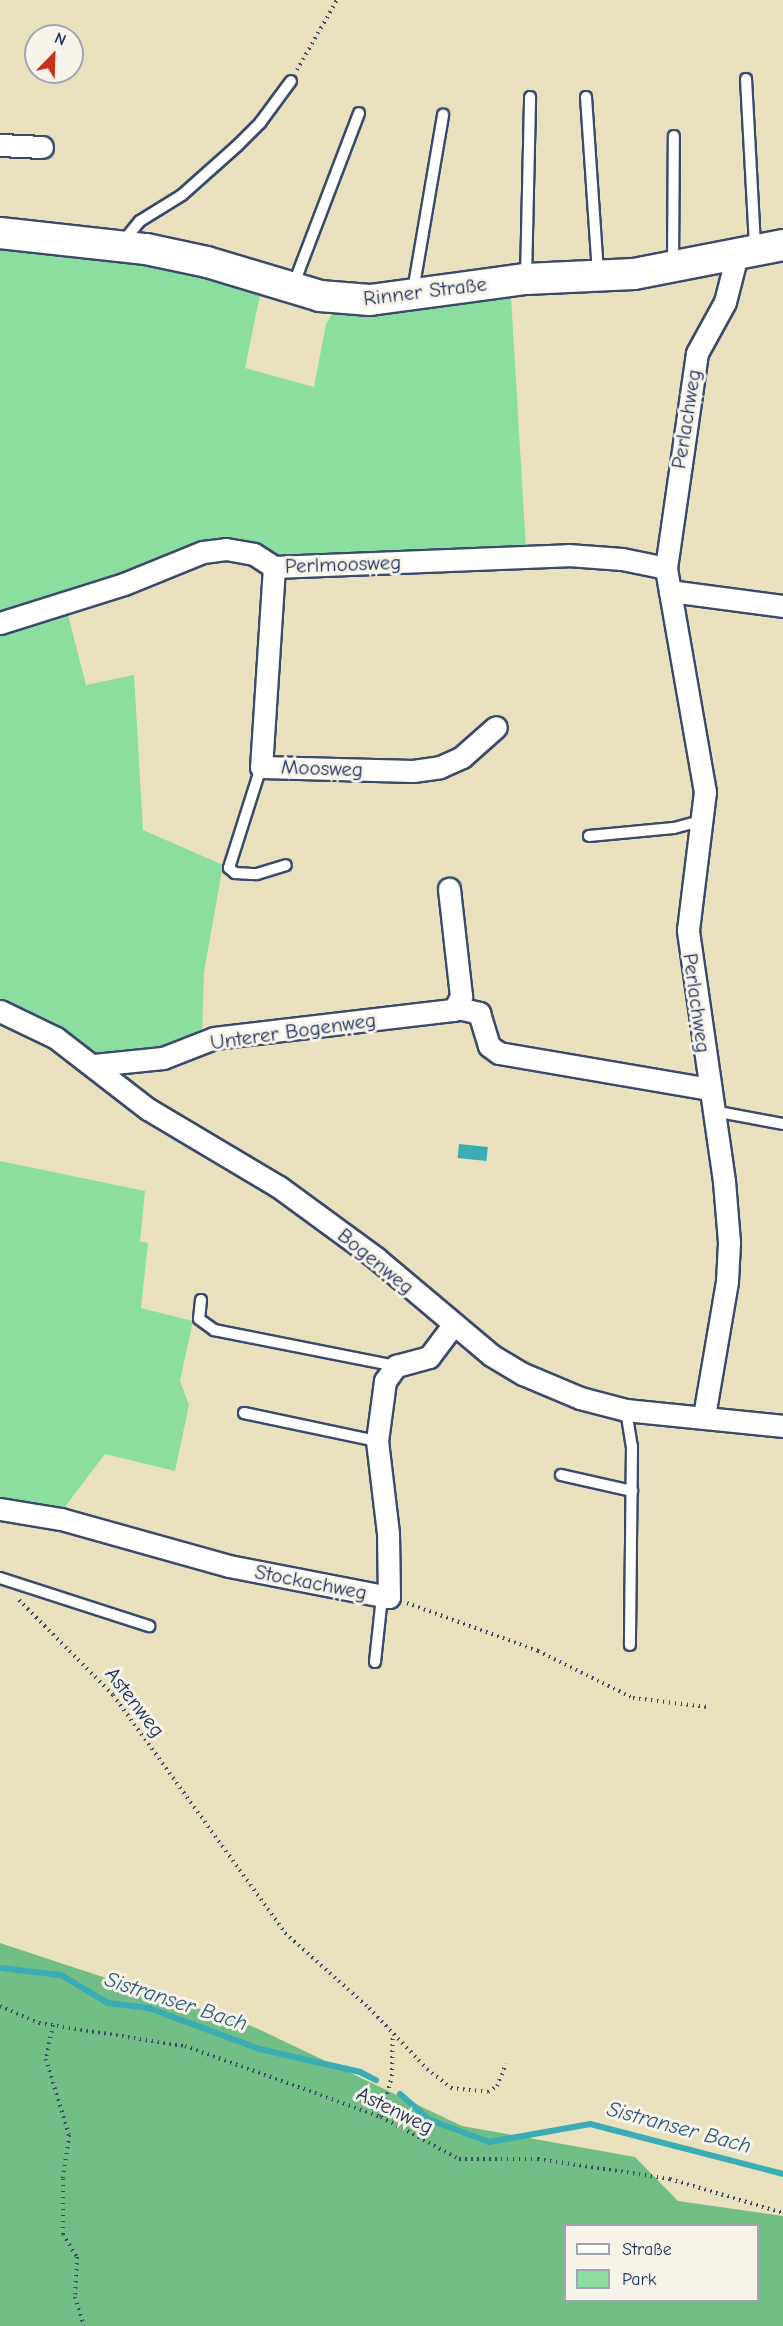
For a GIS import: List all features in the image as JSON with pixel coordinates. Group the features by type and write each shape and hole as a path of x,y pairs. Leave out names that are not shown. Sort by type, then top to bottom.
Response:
{"main road":[{"name":"Rinner Straße","path":"0,233 120,246 207,262 292,289 345,299 412,294 525,279 599,276 673,267 759,250"}],"street":[{"path":"0,145 42,147"},
{"name":"Perlachweg","path":"704,1416 727,1281 729,1242 714,1111 688,930 704,820 703,775 666,568 697,353 725,302 759,250"},
{"name":"Perlmoosweg","path":"0,622 124,584 203,552 241,550 273,567 568,555 622,559 666,568"},
{"name":"Moosweg","path":"273,567 261,767 413,771 440,767 462,757 496,726"},
{"path":"670,591 783,606"},
{"path":"449,889 461,989 458,1008 479,1013 489,1046 499,1053 710,1089"},
{"name":"Unterer Bogenweg","path":"94,1065 163,1058 214,1038 458,1008"},
{"name":"Bogenweg","path":"0,1011 44,1031 94,1065 148,1109 314,1212 375,1258 491,1355 530,1378 626,1410 704,1416 727,1422 783,1426"},
{"path":"396,1366 429,1357 453,1325"},
{"name":"Stockachweg","path":"0,1509 61,1519 229,1566 386,1597 388,1533 376,1442 384,1381 396,1366"}],"lane":[{"path":"746,79 759,250"},
{"path":"120,246 140,221 182,195 237,146 260,123 291,81"},
{"path":"525,279 530,96"},
{"path":"586,97 599,276"},
{"path":"292,289 359,113"},
{"path":"412,294 443,115"},
{"path":"673,267 674,136"},
{"path":"261,767 229,868 236,873 257,874 286,865"},
{"path":"589,836 674,828 704,820"},
{"path":"714,1111 783,1124"},
{"path":"201,1300 199,1318 214,1330 396,1366"},
{"path":"626,1410 632,1446 630,1645"},
{"path":"244,1413 376,1442"},
{"path":"561,1475 632,1491"},
{"path":"0,1578 149,1626"},
{"path":"375,1662 386,1597"}],"path":[{"path":"291,81 337,0"},
{"name":"Astenweg","path":"14,1595 113,1695 285,1933 369,2008 393,2037 444,2084 460,2091 493,2090 506,2064"},
{"path":"386,1597 538,1651 633,1698 707,1707"},
{"name":"Astenweg","path":"0,2006 54,2025 185,2046 300,2084 381,2117 459,2159 538,2159 670,2179 783,2212"},
{"path":"54,2025 46,2059 69,2134 63,2179 63,2234 77,2257 75,2297 84,2326"},
{"path":"381,2117 392,2076 393,2037"}],"green space":[{"path":"0,248 155,264 260,295 245,368 314,387 326,324 333,312 377,314 511,297 526,549 284,560 249,544 63,595 86,685 134,675 143,830 223,865 204,972 202,1035 164,1052 94,1055 35,1016 0,1001"},
{"path":"0,1161 145,1191 140,1241 148,1243 141,1308 193,1321 180,1381 189,1405 175,1471 105,1454 61,1512 0,1503"},
{"path":"0,1943 254,2027 462,2126 635,2157 678,2201 783,2216 783,2326 0,2326"}],"water":[{"path":"459,1144 488,1147 486,1161 458,1158"}],"waterway":[{"name":"Sistranser Bach","path":"0,1968 61,1975 108,2003 149,2008 259,2049 360,2072 376,2080"},
{"name":"Sistranser Bach","path":"400,2094 430,2120 489,2142 590,2124 783,2174"}]}
